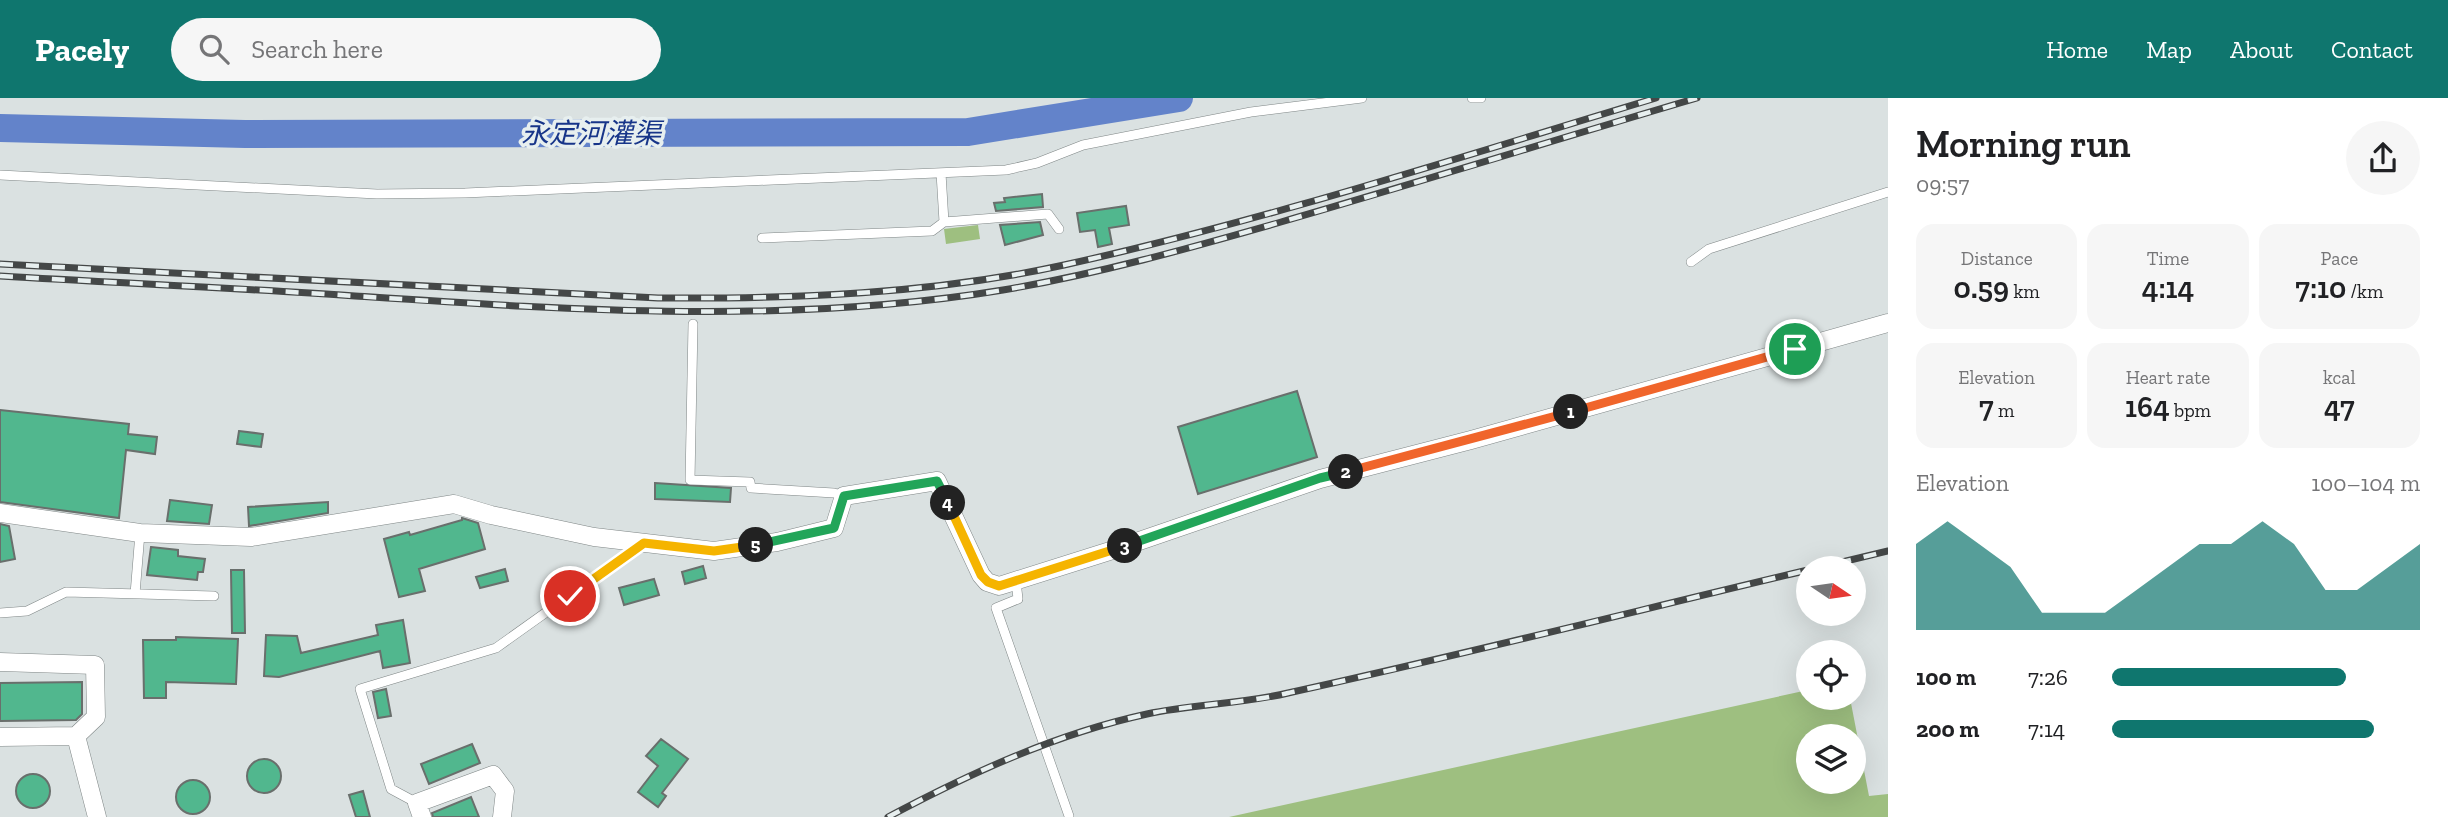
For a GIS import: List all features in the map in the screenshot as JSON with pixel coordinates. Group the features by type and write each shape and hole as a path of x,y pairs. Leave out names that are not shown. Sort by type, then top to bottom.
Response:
{"street":[{"path":"0,513 140,533 251,537 454,504 491,515 581,534 714,551 776,542 834,528 844,496 937,481 981,575 988,582 999,586 1113,550 1320,478 1471,440 1702,368 1888,323"},
{"path":"0,662 95,665 96,717 76,736 0,737"},
{"path":"76,736 97,817"},
{"path":"420,810 493,775 505,791 502,817"}],"lane":[{"path":"0,174 415,194 754,183 1006,170 1037,163 1083,145 1251,112 1362,98"},
{"path":"1472,98 1481,98"},
{"path":"941,173 944,222"},
{"path":"1691,262 1710,248 1888,192"},
{"path":"762,238 932,230 944,222 1048,214 1059,229"},
{"path":"693,324 691,481 750,482 751,488 834,493 844,496"},
{"path":"135,594 140,533"},
{"path":"420,810 391,789 360,689 496,648 644,543"},
{"path":"1016,580 1018,599 996,608 1069,817"},
{"path":"0,613 27,611 66,592 214,596"}],"green space":[{"path":"978,225 980,239 946,244 944,229"},
{"path":"1796,693 1796,710 1852,710 1855,724 1796,724 1796,794 1866,794 1866,781 1869,796 1888,794 1888,817 1229,817"}],"building":[{"path":"1042,194 1043,207 996,211 994,203 1005,202 1004,198"},
{"path":"1126,206 1129,225 1109,228 1112,244 1098,247 1095,230 1080,232 1077,213"},
{"path":"1040,222 1043,235 1005,245 1000,225"},
{"path":"1297,391 1317,457 1198,494 1178,427"},
{"path":"0,410 129,424 128,434 157,437 155,454 126,450 119,518 0,502"},
{"path":"239,431 263,434 261,447 237,444"},
{"path":"655,483 731,488 730,502 655,499"},
{"path":"170,500 212,505 209,524 167,521"},
{"path":"328,502 328,513 249,526 248,507"},
{"path":"462,518 478,523 485,549 419,569 425,591 399,597 384,539 409,532 410,535"},
{"path":"0,524 9,526 15,559 0,562"},
{"path":"151,547 178,550 178,556 205,559 203,572 198,572 197,580 147,575"},
{"path":"703,566 706,578 685,584 682,572"},
{"path":"505,569 508,581 480,588 476,577"},
{"path":"231,570 244,570 245,633 232,633"},
{"path":"654,579 659,595 624,605 619,588"},
{"path":"403,620 410,663 383,668 380,651 279,677 264,676 266,635 297,636 301,653 378,635 376,625"},
{"path":"176,637 238,639 236,684 166,682 166,698 144,698 143,640 176,640"},
{"path":"82,682 82,714 76,720 0,721 0,683"},
{"path":"386,689 391,716 378,718 373,692"},
{"path":"661,739 688,759 662,793 666,796 658,807 638,792 658,766 646,756"},
{"path":"472,744 480,763 429,784 421,764"},
{"path":"264,759 276,764 281,776 276,788 264,793 252,788 247,776 252,764"},
{"path":"33,774 45,779 50,791 45,803 33,808 21,803 16,791 21,779"},
{"path":"193,780 205,785 210,797 205,809 193,814 181,809 176,797 181,785"},
{"path":"363,791 370,817 356,817 349,795"},
{"path":"471,797 479,817 433,817 432,813"}],"waterway":[{"name":"永定河灌渠","path":"0,128 245,134 968,132 1179,98"}],"railway":[{"path":"0,264 658,298 811,296 964,283 1064,265 1213,229 1656,98"},
{"path":"0,276 598,309 761,311 923,301 1038,284 1178,251 1697,98"},
{"path":"1866,556 1888,551"},
{"path":"888,817 1014,756 1113,722 1164,711 1288,693 1796,573"}],"route":[{"path":"570,596 644,543 714,551 776,542 834,528 844,496 937,481 981,575 988,582 999,586 1113,550 1320,478 1471,440 1795,349"}]}
